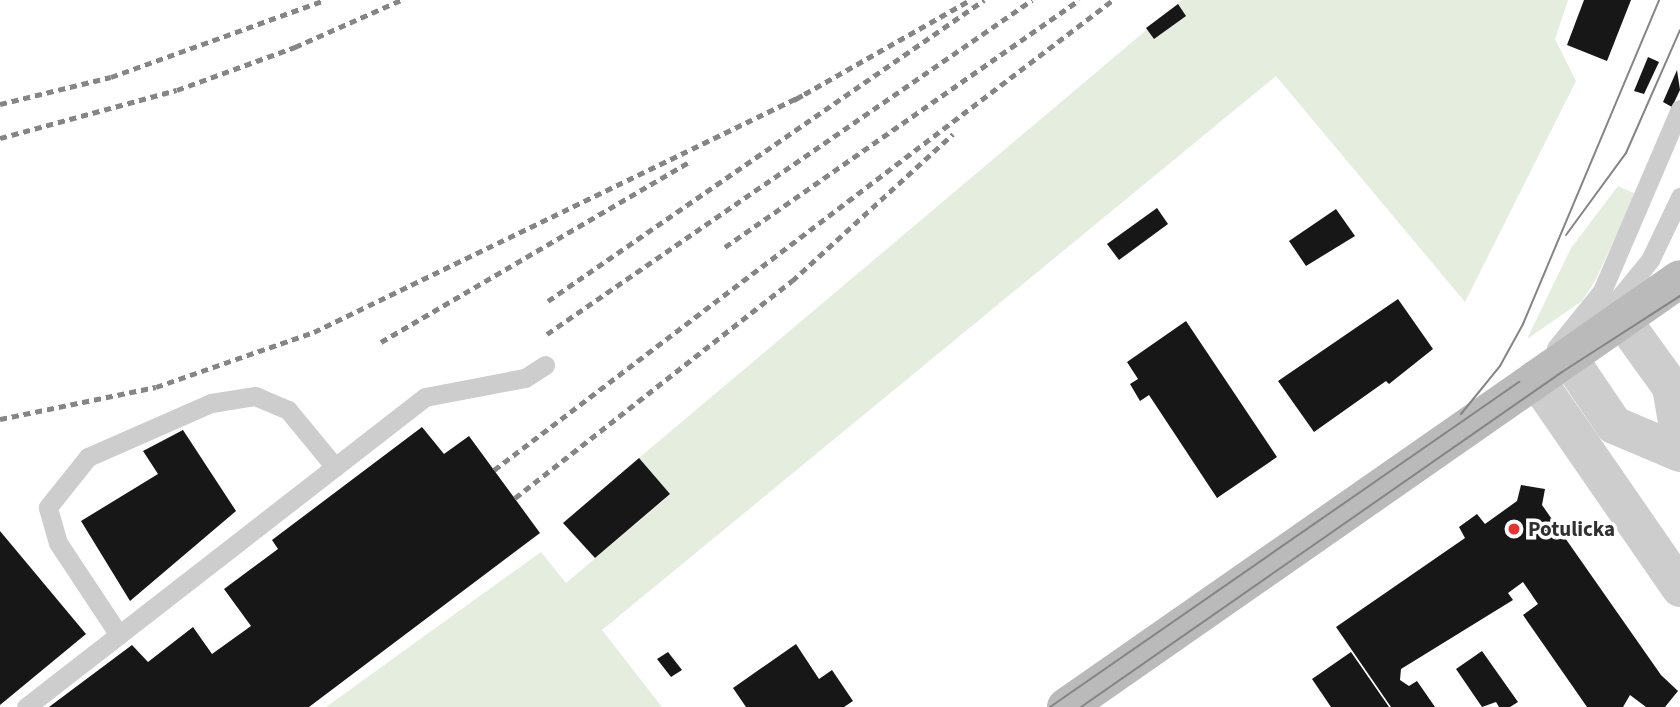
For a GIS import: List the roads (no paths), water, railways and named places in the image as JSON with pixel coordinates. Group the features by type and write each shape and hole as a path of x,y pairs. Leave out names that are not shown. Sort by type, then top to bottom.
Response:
{"street":[{"path":"1066,707 1517,390 1680,279"},
{"path":"1622,319 1671,387 1680,439"},
{"path":"1568,357 1614,425 1680,453"},
{"path":"1517,390 1680,588"}],"lane":[{"path":"1517,390 1570,334 1602,291 1680,109"},
{"path":"1517,390 1594,326 1625,293 1656,249 1680,197"},
{"path":"26,707 425,397 525,378 545,365"},
{"path":"119,635 58,542 48,507 88,457 211,403 255,396 288,410 335,467"}],"tram line":[{"path":"1461,414 1500,366 1523,324 1659,0"},
{"path":"1566,235 1626,153 1680,30"},
{"path":"1081,707 1562,372 1680,296"},
{"path":"1050,707 1519,382"}],"railway":[{"path":"0,104 111,77 325,0"},
{"path":"0,138 177,90 295,47 401,0"},
{"path":"794,100 970,0"},
{"path":"548,301 984,0"},
{"path":"547,334 1032,0"},
{"path":"725,247 1079,0"},
{"path":"494,470 1113,0"},
{"path":"0,419 156,387 314,332 803,95"},
{"path":"515,498 792,281 953,134"},
{"path":"381,342 689,162"}],"place":[{"name":"Potulicka","path":"1514,529"}]}
